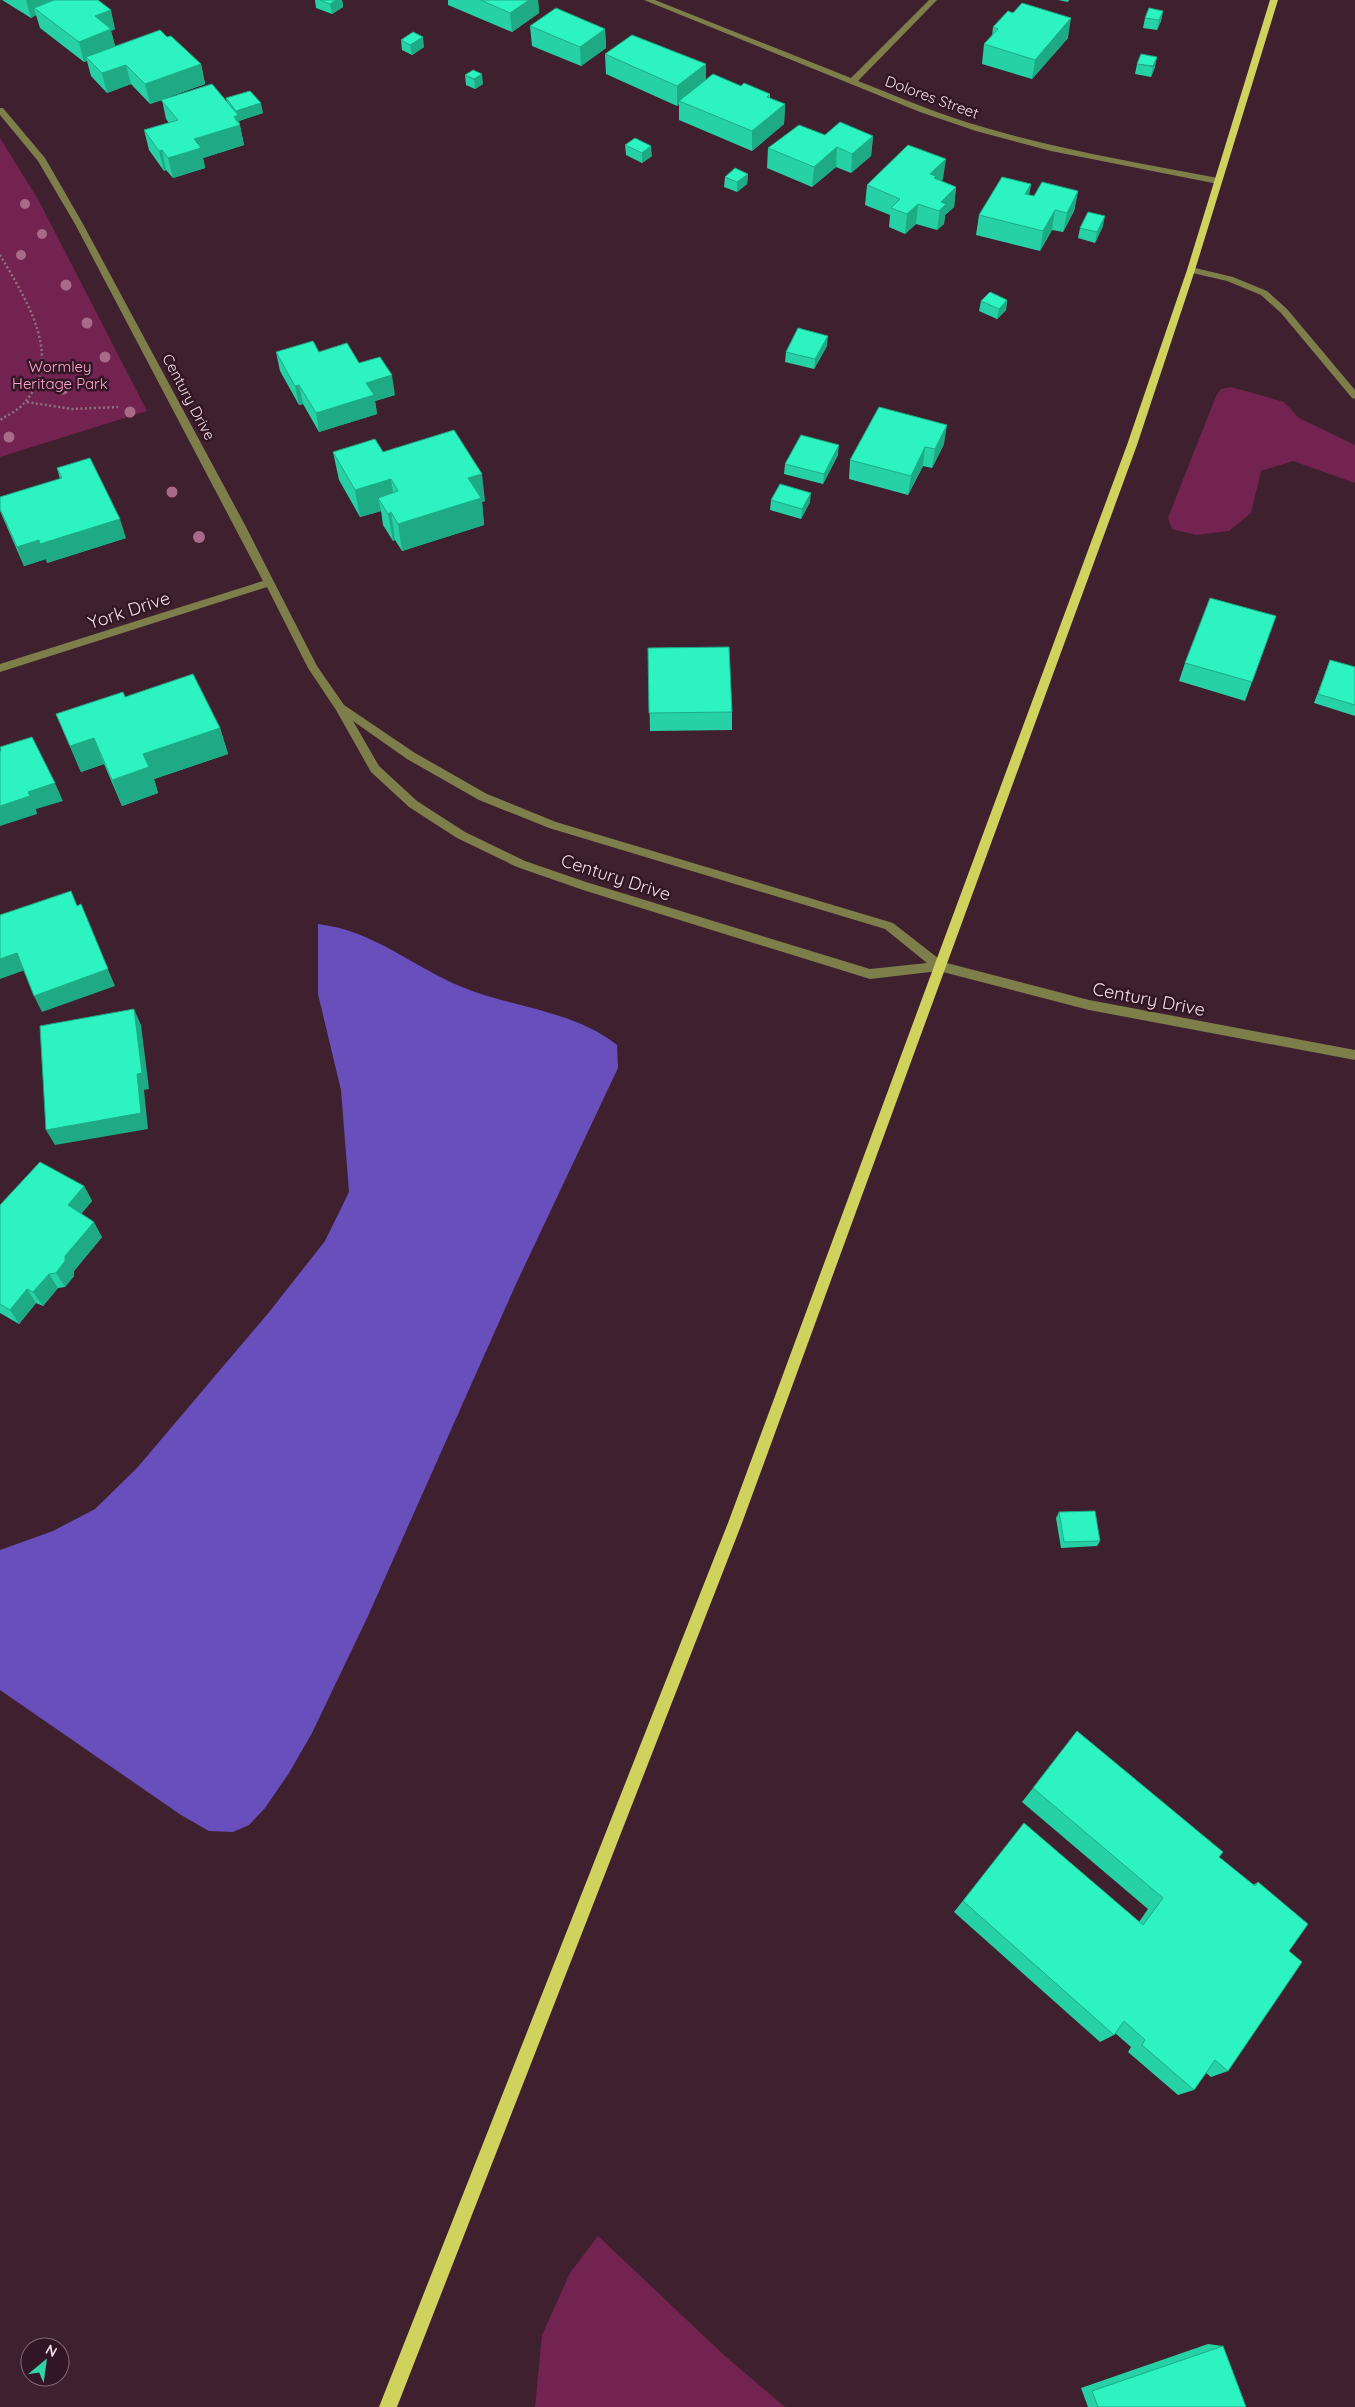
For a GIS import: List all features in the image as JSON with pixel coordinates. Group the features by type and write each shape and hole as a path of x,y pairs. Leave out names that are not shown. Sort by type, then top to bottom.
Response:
{"main road":[{"path":"388,2407 735,1523 1132,445 1191,270 1274,0"}],"street":[{"name":"Dolores Street","path":"648,0 955,121 1017,140 1218,181"},
{"path":"852,82 934,0"},
{"name":"Century Drive","path":"0,110 42,160 79,224 240,525 313,668 340,707 375,769 413,804 462,835 520,864 582,886 870,974 939,966 1089,1004 1282,1043 1355,1055"},
{"path":"1191,270 1230,279 1264,293 1284,311 1355,396"},
{"name":"York Drive","path":"0,668 268,583"},
{"name":"Century Drive","path":"340,707 411,756 483,797 552,824 889,926 939,966"}],"path":[{"path":"0,254 25,297 44,349 44,370 38,387 27,402 0,420"},
{"path":"27,402 72,409 94,410 118,407"}],"green space":[{"name":"Wormley Heritage Park","path":"0,138 39,201 147,411 0,457"},
{"path":"1231,387 1284,402 1299,418 1355,445 1355,483 1293,461 1261,471 1251,513 1229,531 1196,535 1172,529 1168,518 1216,396 1221,389"},
{"path":"598,2236 725,2356 785,2407 535,2407 542,2335 570,2273"}],"shaded area":[{"path":"318,924 338,928 375,941 462,987 562,1017 600,1033 617,1045 618,1068 516,1284 368,1616 312,1733 289,1773 265,1808 249,1825 233,1832 209,1831 181,1815 0,1690 0,1550 53,1531 95,1509 137,1468 270,1311 325,1241 349,1192 341,1090 318,994"}],"building":[{"path":"54,0 98,0 111,10 95,16 111,29 79,42 34,8"},
{"path":"320,0 336,0 330,4"},
{"path":"481,0 529,0 510,13"},
{"path":"1022,3 1071,18 1035,60 984,44 998,29 993,27 1008,11 1013,13"},
{"path":"556,8 605,29 580,47 530,26"},
{"path":"1149,8 1163,11 1159,20 1145,18"},
{"path":"160,30 167,37 171,36 201,64 145,84 126,65 102,73 86,57"},
{"path":"413,32 423,37 410,45 401,40"},
{"path":"632,35 706,64 677,86 605,54"},
{"path":"1141,54 1157,57 1153,66 1137,64"},
{"path":"473,70 482,74 474,79 465,75"},
{"path":"713,74 741,86 744,83 770,94 767,97 785,104 752,131 679,101"},
{"path":"212,84 238,115 234,117 240,125 194,139 201,148 168,158 162,150 159,151 144,130 178,120 161,100"},
{"path":"250,91 261,103 236,111 226,98"},
{"path":"840,122 873,136 852,154 837,147 814,167 768,148 799,125 825,135"},
{"path":"635,138 651,146 642,153 625,145"},
{"path":"908,145 946,159 930,174 936,176 934,178 956,187 941,202 946,204 939,211 918,204 907,214 891,208 900,199 867,185"},
{"path":"735,168 748,174 737,182 725,177"},
{"path":"1002,177 1031,184 1025,194 1034,196 1042,182 1078,191 1067,213 1055,210 1043,231 979,215"},
{"path":"1088,212 1105,216 1097,232 1080,228"},
{"path":"990,292 1007,300 999,309 981,301"},
{"path":"798,328 828,336 815,359 786,352"},
{"path":"313,341 319,352 347,343 359,363 380,357 392,375 366,383 374,395 316,413 299,385 295,386 276,352"},
{"path":"879,407 947,425 935,449 925,447 911,476 850,460"},
{"path":"454,430 482,474 468,478 481,498 398,524 391,512 388,514 378,498 398,491 391,479 355,490 333,452 375,439 383,452"},
{"path":"801,435 839,445 824,474 785,464"},
{"path":"90,458 120,519 40,544 39,540 17,547 0,509 0,497 62,478 57,468"},
{"path":"780,484 811,493 802,509 771,500"},
{"path":"1210,598 1276,616 1252,682 1185,663"},
{"path":"729,647 732,712 649,713 648,648"},
{"path":"1330,660 1355,667 1355,705 1318,694"},
{"path":"193,674 220,728 143,754 149,767 112,780 94,738 70,746 56,714 123,692 125,697"},
{"path":"32,737 55,783 28,792 30,796 0,806 0,747"},
{"path":"71,891 77,906 81,904 108,969 34,996 17,953 0,959 0,915"},
{"path":"134,1009 142,1073 137,1074 141,1113 46,1130 40,1026"},
{"path":"40,1162 84,1186 68,1205 94,1222 65,1256 65,1261 56,1273 49,1274 33,1292 27,1289 10,1310 0,1304 0,1205"},
{"path":"1095,1511 1100,1541 1064,1542 1059,1512"},
{"path":"1077,1731 1223,1852 1219,1857 1255,1886 1258,1882 1308,1924 1289,1951 1302,1962 1228,2071 1215,2060 1194,2090 1142,2045 1145,2040 1124,2021 1114,2035 963,1901 1024,1823 1143,1925 1163,1898 1033,1788"},
{"path":"1223,2346 1246,2407 1098,2407 1092,2391"}]}
